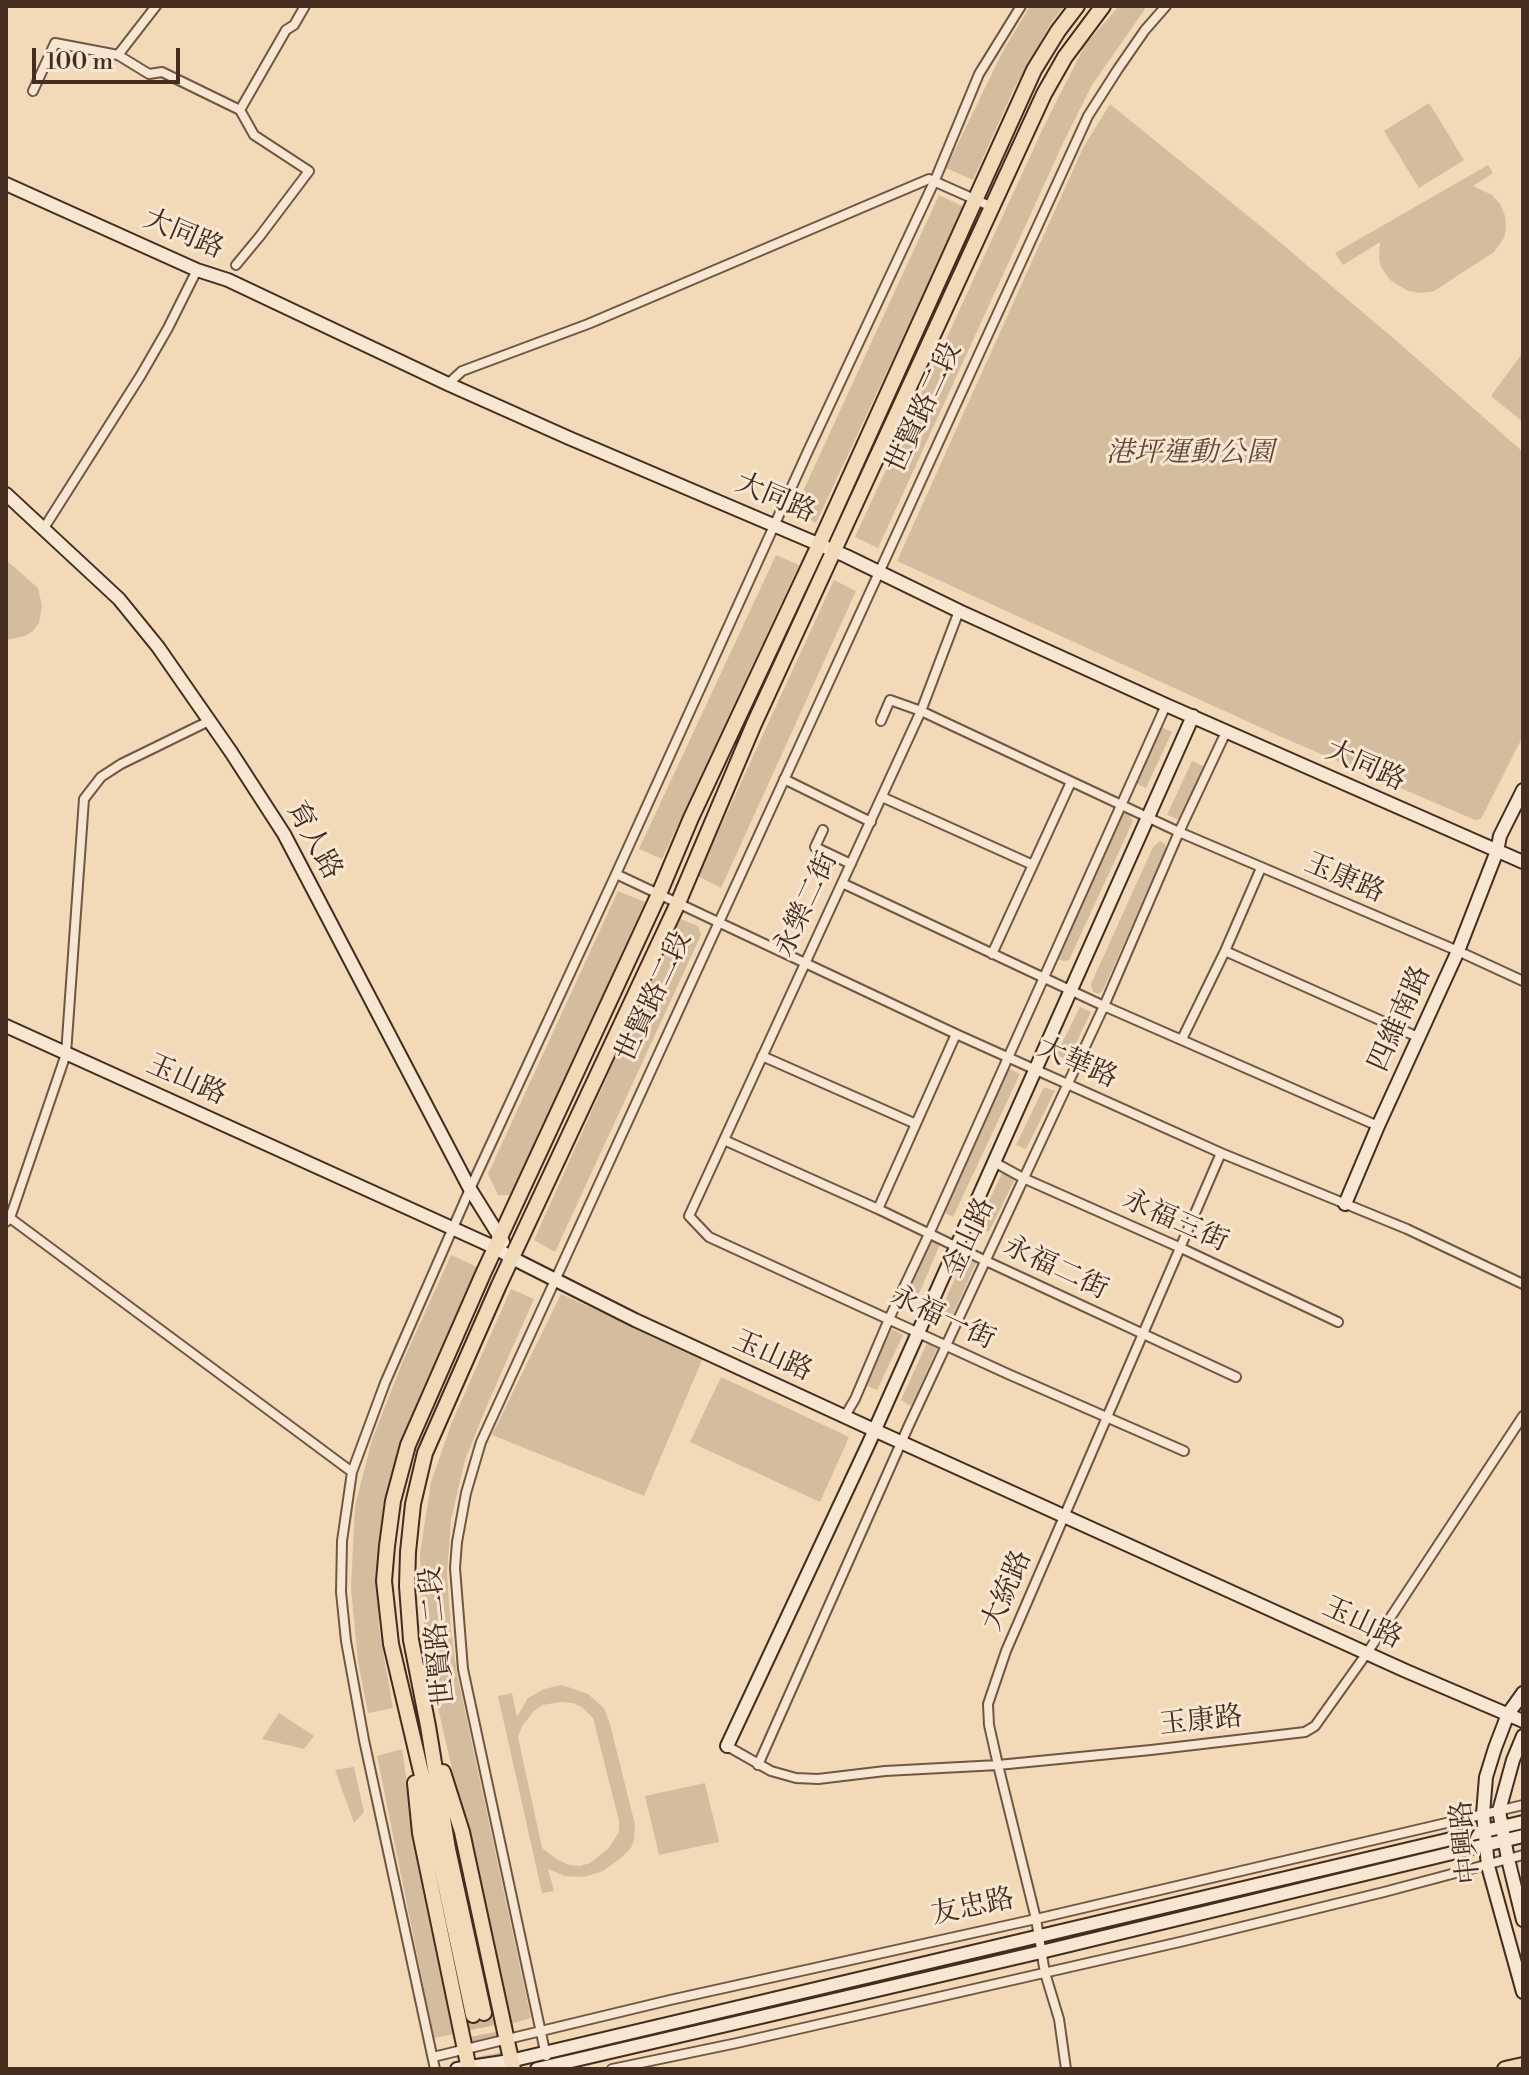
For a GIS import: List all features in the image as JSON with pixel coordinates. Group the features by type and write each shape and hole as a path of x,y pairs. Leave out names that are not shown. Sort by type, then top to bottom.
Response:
{"main road":[{"name":"世賢路二段","path":"1077,6 1034,70 819,545 717,760 408,1445 393,1501 384,1581 391,1644 478,2014 411,1640 407,1586 413,1504 425,1453 512,1258 678,903 754,724 1051,82 1072,47 1103,6"},
{"name":"世賢路二段","path":"428,1726 462,1832 512,2065"},
{"name":"世賢路二段","path":"410,1731 420,1833 466,2049 465,2069"},
{"path":"1505,2069 1523,2065"}],"street":[{"path":"118,55 156,6"},
{"path":"240,110 286,30 294,25 305,6"},
{"path":"435,2069 364,1740 346,1641 341,1592 342,1541 352,1472 385,1383 470,1189 935,180 979,74 1021,6"},
{"name":"世賢路二段","path":"544,2068 541,2031 463,1669 455,1568 457,1542 466,1493 481,1442 1088,116 1127,56 1166,6"},
{"path":"33,91 55,43 118,55 149,74 162,72 240,110 254,135 309,171 236,265"},
{"path":"448,384 462,371 588,324 929,179 993,208"},
{"name":"大同路","path":"6,184 197,270 228,280 448,384 834,551 1166,705 1523,862"},
{"path":"44,528 141,375 197,270"},
{"name":"育人路","path":"6,494 119,599 158,647 284,834 498,1243 512,1258"},
{"name":"永樂二街","path":"689,1216 921,711 959,611"},
{"name":"玉康路","path":"881,721 890,700 921,711 1179,832 1523,981"},
{"name":"金山路","path":"845,1416 1166,705"},
{"name":"金山路","path":"727,1746 874,1430 1193,716"},
{"path":"209,721 111,770 101,777 84,799 66,1054 8,1220 352,1472"},
{"name":"金山路","path":"758,1765 901,1442 1104,1006 1226,732"},
{"path":"784,779 871,822"},
{"path":"992,954 1071,782"},
{"name":"四維南路","path":"1345,1204 1458,951 1500,836 1523,790"},
{"path":"882,797 1033,865"},
{"path":"823,830 815,847 851,864"},
{"path":"1182,1039 1261,868"},
{"name":"大華路","path":"616,874 956,1034 1221,1153 1407,1229 1523,1284"},
{"path":"842,883 1104,1006 1378,1126"},
{"path":"1225,951 1420,1038"},
{"name":"玉山路","path":"6,1026 453,1228 498,1243"},
{"path":"878,1209 956,1034"},
{"path":"762,1056 916,1124"},
{"name":"永福二街","path":"724,1140 1236,1377"},
{"name":"大統路","path":"1066,2069 1059,2019 1045,1973 1036,1919 998,1765 989,1725 988,1704 1006,1651 1221,1153"},
{"name":"永福三街","path":"994,1162 1338,1322"},
{"name":"永福一街","path":"689,1216 709,1237 1184,1451"},
{"name":"玉山路","path":"512,1258 635,1320 874,1430 1523,1721"},
{"name":"玉康路","path":"727,1746 758,1765 796,1778 818,1779 885,1771 998,1765 1305,1732 1315,1726 1367,1653 1523,1416"},
{"name":"中興路","path":"1523,1693 1508,1714 1486,1777 1483,1814 1488,1866 1523,1992"},
{"name":"中興路","path":"1523,1736 1499,1811 1523,1920"},
{"name":"友忠路","path":"433,2057 1523,1805"},
{"name":"友忠路","path":"465,2069 512,2065 545,2051 1523,1822"},
{"name":"友忠路","path":"544,2068 1523,1836"},
{"path":"612,2069 1200,1937 1523,1855"}],"green space":[{"path":"1030,6 1064,6 1051,23 1013,91 973,180 946,168 1003,51"},
{"path":"1119,6 1141,6 1145,9 1092,85 1064,141 878,548 855,537 1045,124 1085,45"},
{"path":"1429,103 1464,160 1419,188 1384,131"},
{"name":"港坪運動公園","path":"1110,104 1269,233 1523,452 1523,736 1481,819 1475,820 1277,735 897,561 1083,148"},
{"path":"1488,165 1493,173 1473,186 1492,195 1500,204 1505,216 1504,238 1494,252 1434,291 1408,291 1390,280 1381,267 1380,242 1343,265 1335,253"},
{"path":"939,195 964,207 816,523 794,511"},
{"path":"1521,355 1523,357 1523,422 1491,396"},
{"path":"776,555 799,565 662,859 639,849"},
{"path":"6,560 38,588 42,606 39,623 33,631 6,640"},
{"path":"834,580 856,591 721,888 698,876"},
{"path":"1161,727 1172,732 1146,788 1135,783"},
{"path":"1192,761 1205,767 1180,820 1167,815"},
{"path":"1124,812 1133,821 1069,960 1063,961 1057,958 1057,954"},
{"path":"1160,841 1165,844 1166,850 1103,990 1099,994 1093,992 1091,984 1153,847"},
{"path":"618,891 645,902 510,1195 498,1195 488,1174"},
{"path":"678,918 698,926 701,935 555,1252 534,1240"},
{"path":"1080,1007 1091,1012 1068,1060 1056,1055"},
{"path":"1008,1068 1020,1074 953,1217 943,1212"},
{"path":"1044,1087 1055,1091 1026,1149 1016,1145"},
{"path":"1004,1169 1017,1175 989,1232 977,1226"},
{"path":"932,1237 941,1242 916,1301 905,1295"},
{"path":"451,1255 477,1267 421,1393 394,1467 382,1525 378,1575 379,1628 393,1708 368,1713 358,1662 351,1588 355,1506 372,1440 403,1361"},
{"path":"966,1255 977,1261 952,1317 940,1311"},
{"path":"511,1289 534,1299 465,1460 451,1520 447,1573 457,1674 531,2018 511,2024 432,1682 423,1616 420,1554 431,1482 452,1422"},
{"path":"561,1294 703,1358 644,1496 492,1435"},
{"path":"892,1329 903,1335 877,1390 865,1385"},
{"path":"927,1343 937,1348 911,1406 901,1400"},
{"path":"721,1377 849,1437 820,1502 690,1442"},
{"path":"562,1685 588,1694 604,1708 635,1825 631,1848 621,1858 603,1871 584,1877 565,1876 548,1869 554,1891 542,1893 498,1696 512,1693 517,1717 528,1698 544,1689","holes":["573,1703 593,1718 619,1821 619,1832 608,1849 590,1863 580,1866 558,1860 542,1848 518,1737 522,1726 542,1705"]},
{"path":"279,1713 314,1736 304,1749 262,1739"},
{"path":"402,1749 412,1816 455,2034 434,2038 377,1756"},
{"path":"354,1767 364,1812 354,1823 335,1770"},
{"path":"705,1783 719,1842 659,1855 645,1796"}],"tunnel":[{"path":"484,2013 498,2069"},
{"path":"473,2015 486,2069"}]}
